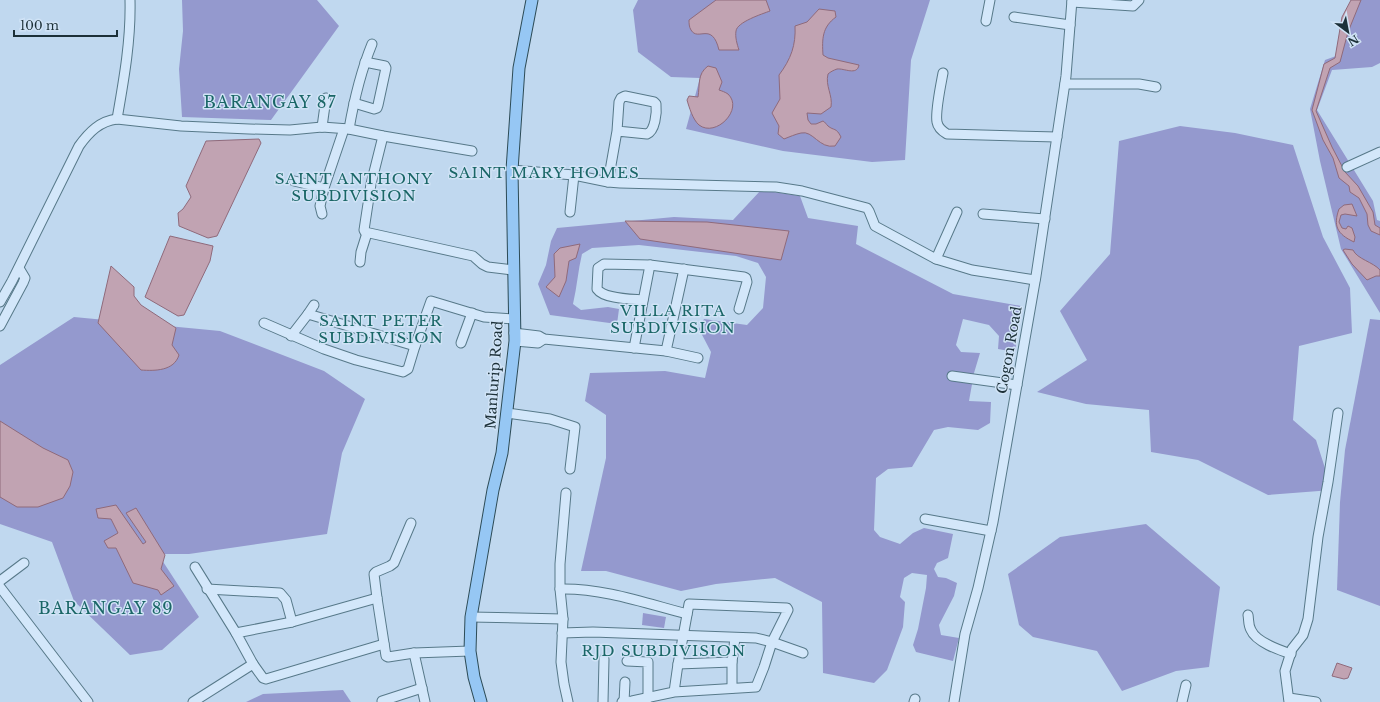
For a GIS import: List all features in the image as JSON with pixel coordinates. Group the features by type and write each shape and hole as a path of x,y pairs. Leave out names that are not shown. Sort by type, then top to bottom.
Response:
{"main road":[{"name":"Manlurip Road","path":"480,702 470,651 471,617 493,490 502,452 507,413 514,337 512,170 519,68 532,0"}],"street":[{"path":"117,119 128,55 131,18 130,0"},
{"path":"986,21 990,0"},
{"path":"1072,1 1133,6 1139,0"},
{"name":"Cogon Road","path":"954,702 966,634 991,531 1018,385 1058,137 1065,84 1072,1"},
{"path":"1014,17 1070,25"},
{"path":"322,214 320,206 324,188 346,129 365,62 372,44"},
{"path":"354,103 374,109 377,108 378,105 386,68 385,66 365,62"},
{"path":"943,73 937,122 942,131 947,134 1058,137"},
{"path":"1065,84 1139,84 1156,87"},
{"path":"608,182 617,131 619,102 621,98 625,96 654,102 656,104 653,129 650,133 617,131"},
{"path":"322,127 326,98"},
{"path":"0,302 19,268 79,146 86,136 94,129 107,122 117,119 181,126 290,130 322,127 346,129 472,151"},
{"path":"360,262 361,252 367,233 364,230 371,184 383,136"},
{"path":"1348,167 1380,152"},
{"path":"512,170 574,175 608,182 776,187 802,192 867,208 872,223 880,230 936,259 972,270 1035,280"},
{"path":"570,212 574,175"},
{"path":"294,181 324,188"},
{"path":"936,259 957,212"},
{"path":"982,214 1045,219"},
{"path":"367,233 473,256 488,267 513,270"},
{"path":"643,300 610,296 599,291 597,289 598,268 604,264 650,265 744,277 746,278 747,282 739,309"},
{"path":"634,348 650,265"},
{"path":"0,326 25,278 19,268"},
{"path":"666,352 684,269"},
{"path":"264,324 324,349 356,360 403,372 408,369 431,301 484,317 514,319"},
{"path":"291,336 314,305"},
{"path":"461,343 472,313"},
{"path":"308,314 415,346"},
{"path":"514,337 539,336 544,339 634,348 698,358"},
{"path":"952,376 1018,385"},
{"path":"507,413 550,419 575,427 570,469"},
{"path":"1316,702 1289,700 1285,671 1292,650 1303,635 1308,619 1318,537 1338,413"},
{"path":"566,493 560,564 560,589 562,619 561,662 568,702"},
{"path":"925,519 991,531"},
{"path":"411,523 394,563 375,573 376,598 386,656 388,657 414,653 470,651"},
{"path":"0,581 24,563"},
{"path":"194,567 263,678 268,679 384,644"},
{"path":"0,587 88,702"},
{"path":"560,589 578,588 606,593 687,614"},
{"path":"208,589 280,593 286,600 292,622"},
{"path":"236,633 292,622 376,598"},
{"path":"625,682 623,702 674,692 754,688 758,685 772,642 788,610 787,608 690,604 688,608 674,692"},
{"path":"1248,614 1250,628 1256,637 1276,649 1291,654"},
{"path":"471,617 562,619"},
{"path":"562,633 593,632 756,638 803,653"},
{"path":"732,688 732,662 735,638"},
{"path":"414,653 425,702"},
{"path":"603,702 604,660"},
{"path":"627,661 648,662 648,698"},
{"path":"678,664 732,662"},
{"path":"193,702 253,664"},
{"path":"1182,702 1186,685"},
{"path":"382,701 422,688"}],"shaded area":[{"path":"182,0 317,0 339,26 271,120 182,117 179,69 183,31"},
{"path":"638,0 930,0 911,60 905,160 872,162 783,151 686,129 700,78 671,77 638,52 633,10"},
{"path":"716,0 766,0 770,11 750,19 737,28 736,36 739,50 719,50 713,36 709,34 694,33 690,29 689,24 689,20"},
{"path":"1351,0 1361,0 1348,32 1340,62 1330,68 1316,111 1345,172 1358,186 1373,212 1375,225 1380,228 1380,235 1371,231 1368,225 1367,214 1359,198 1350,192 1349,186 1339,178 1333,158 1323,140 1312,110 1324,64 1335,58 1342,17"},
{"path":"1356,0 1380,0 1380,63 1372,67 1332,70 1317,110 1373,201 1377,220 1380,221 1380,313 1341,249 1320,161 1310,109 1325,60 1336,56"},
{"path":"819,9 835,11 836,17 825,29 823,55 828,58 859,65 856,70 853,71 837,69 828,74 827,83 831,98 831,107 821,114 807,113 808,120 811,124 816,124 823,121 838,132 841,137 835,146 825,145 809,134 805,133 799,133 784,139 778,134 779,126 772,113 780,99 779,75 787,63 794,46 795,26 807,22"},
{"path":"708,66 716,68 722,82 719,90 728,94 732,100 733,107 726,120 713,128 706,128 699,125 695,120 687,100 689,96 698,97 701,76 704,69"},
{"path":"1180,126 1235,133 1293,145 1323,237 1350,288 1352,333 1299,346 1293,420 1316,440 1332,490 1268,495 1198,460 1151,452 1149,410 1086,404 1037,392 1087,360 1060,311 1110,254 1119,141"},
{"path":"259,139 261,143 217,236 208,238 179,226 178,213 183,209 191,197 186,186 206,141"},
{"path":"761,190 800,196 808,218 858,226 856,244 953,294 1021,306 1015,352 998,349 999,336 989,325 963,319 956,345 961,352 980,353 974,373 969,401 991,402 990,423 978,430 948,427 934,430 912,467 888,469 876,478 874,530 880,537 900,544 913,533 924,528 953,534 948,558 937,563 934,569 938,577 946,578 957,583 954,596 939,625 941,635 959,638 953,661 916,652 913,645 918,629 927,575 912,573 904,578 900,597 905,602 903,627 887,670 874,683 823,673 822,602 775,578 716,584 681,591 606,571 581,571 606,458 606,415 585,401 590,373 665,371 705,378 711,352 699,329 704,319 747,325 763,308 766,277 758,263 736,256 639,245 592,248 582,254 573,304 581,310 608,307 619,309 617,324 550,315 538,284 546,265 551,241 557,228 674,217 733,220"},
{"path":"1352,204 1357,216 1345,214 1341,215 1339,222 1342,228 1346,229 1348,226 1352,228 1355,237 1354,242 1340,233 1336,220 1339,209 1344,205"},
{"path":"625,221 707,222 789,231 781,260 640,239"},
{"path":"170,236 213,246 210,261 184,315 178,316 145,297"},
{"path":"580,244 576,258 569,261 566,281 559,297 546,287 555,277 554,254 560,248"},
{"path":"1343,250 1353,250 1358,256 1377,267 1380,270 1380,276 1367,280 1352,264"},
{"path":"111,266 134,287 134,296 141,305 176,328 172,345 179,355 177,360 168,367 158,370 141,370 98,323"},
{"path":"74,317 220,331 324,371 365,399 342,453 327,534 189,554 158,554 199,617 162,650 130,655 74,601 52,542 0,524 0,365"},
{"path":"1370,319 1380,320 1380,606 1337,590 1340,502 1345,450"},
{"path":"0,421 43,448 68,460 73,472 70,486 63,498 38,507 17,507 0,497"},
{"path":"116,505 143,544 146,542 126,513 136,508 165,555 161,569 174,586 161,595 158,590 133,583 116,548 108,548 104,541 118,533 111,519 98,518 96,509"},
{"path":"1146,524 1220,587 1209,667 1176,671 1122,691 1097,651 1033,637 1019,625 1008,574 1060,537"},
{"path":"643,613 666,617 664,628 642,625"},
{"path":"1337,663 1352,668 1348,678 1344,679 1332,676"},
{"path":"343,690 351,702 246,702 263,694"}],"district":[{"name":"BARANGAY 87","path":"270,102"},
{"name":"SAINT MARY HOMES","path":"544,173"},
{"name":"SAINT ANTHONY SUBDIVISION","path":"354,188"},
{"name":"VILLA RITA SUBDIVISION","path":"673,320"},
{"name":"SAINT PETER SUBDIVISION","path":"381,330"},
{"name":"BARANGAY 89","path":"106,608"},
{"name":"RJD SUBDIVISION","path":"664,651"}]}
